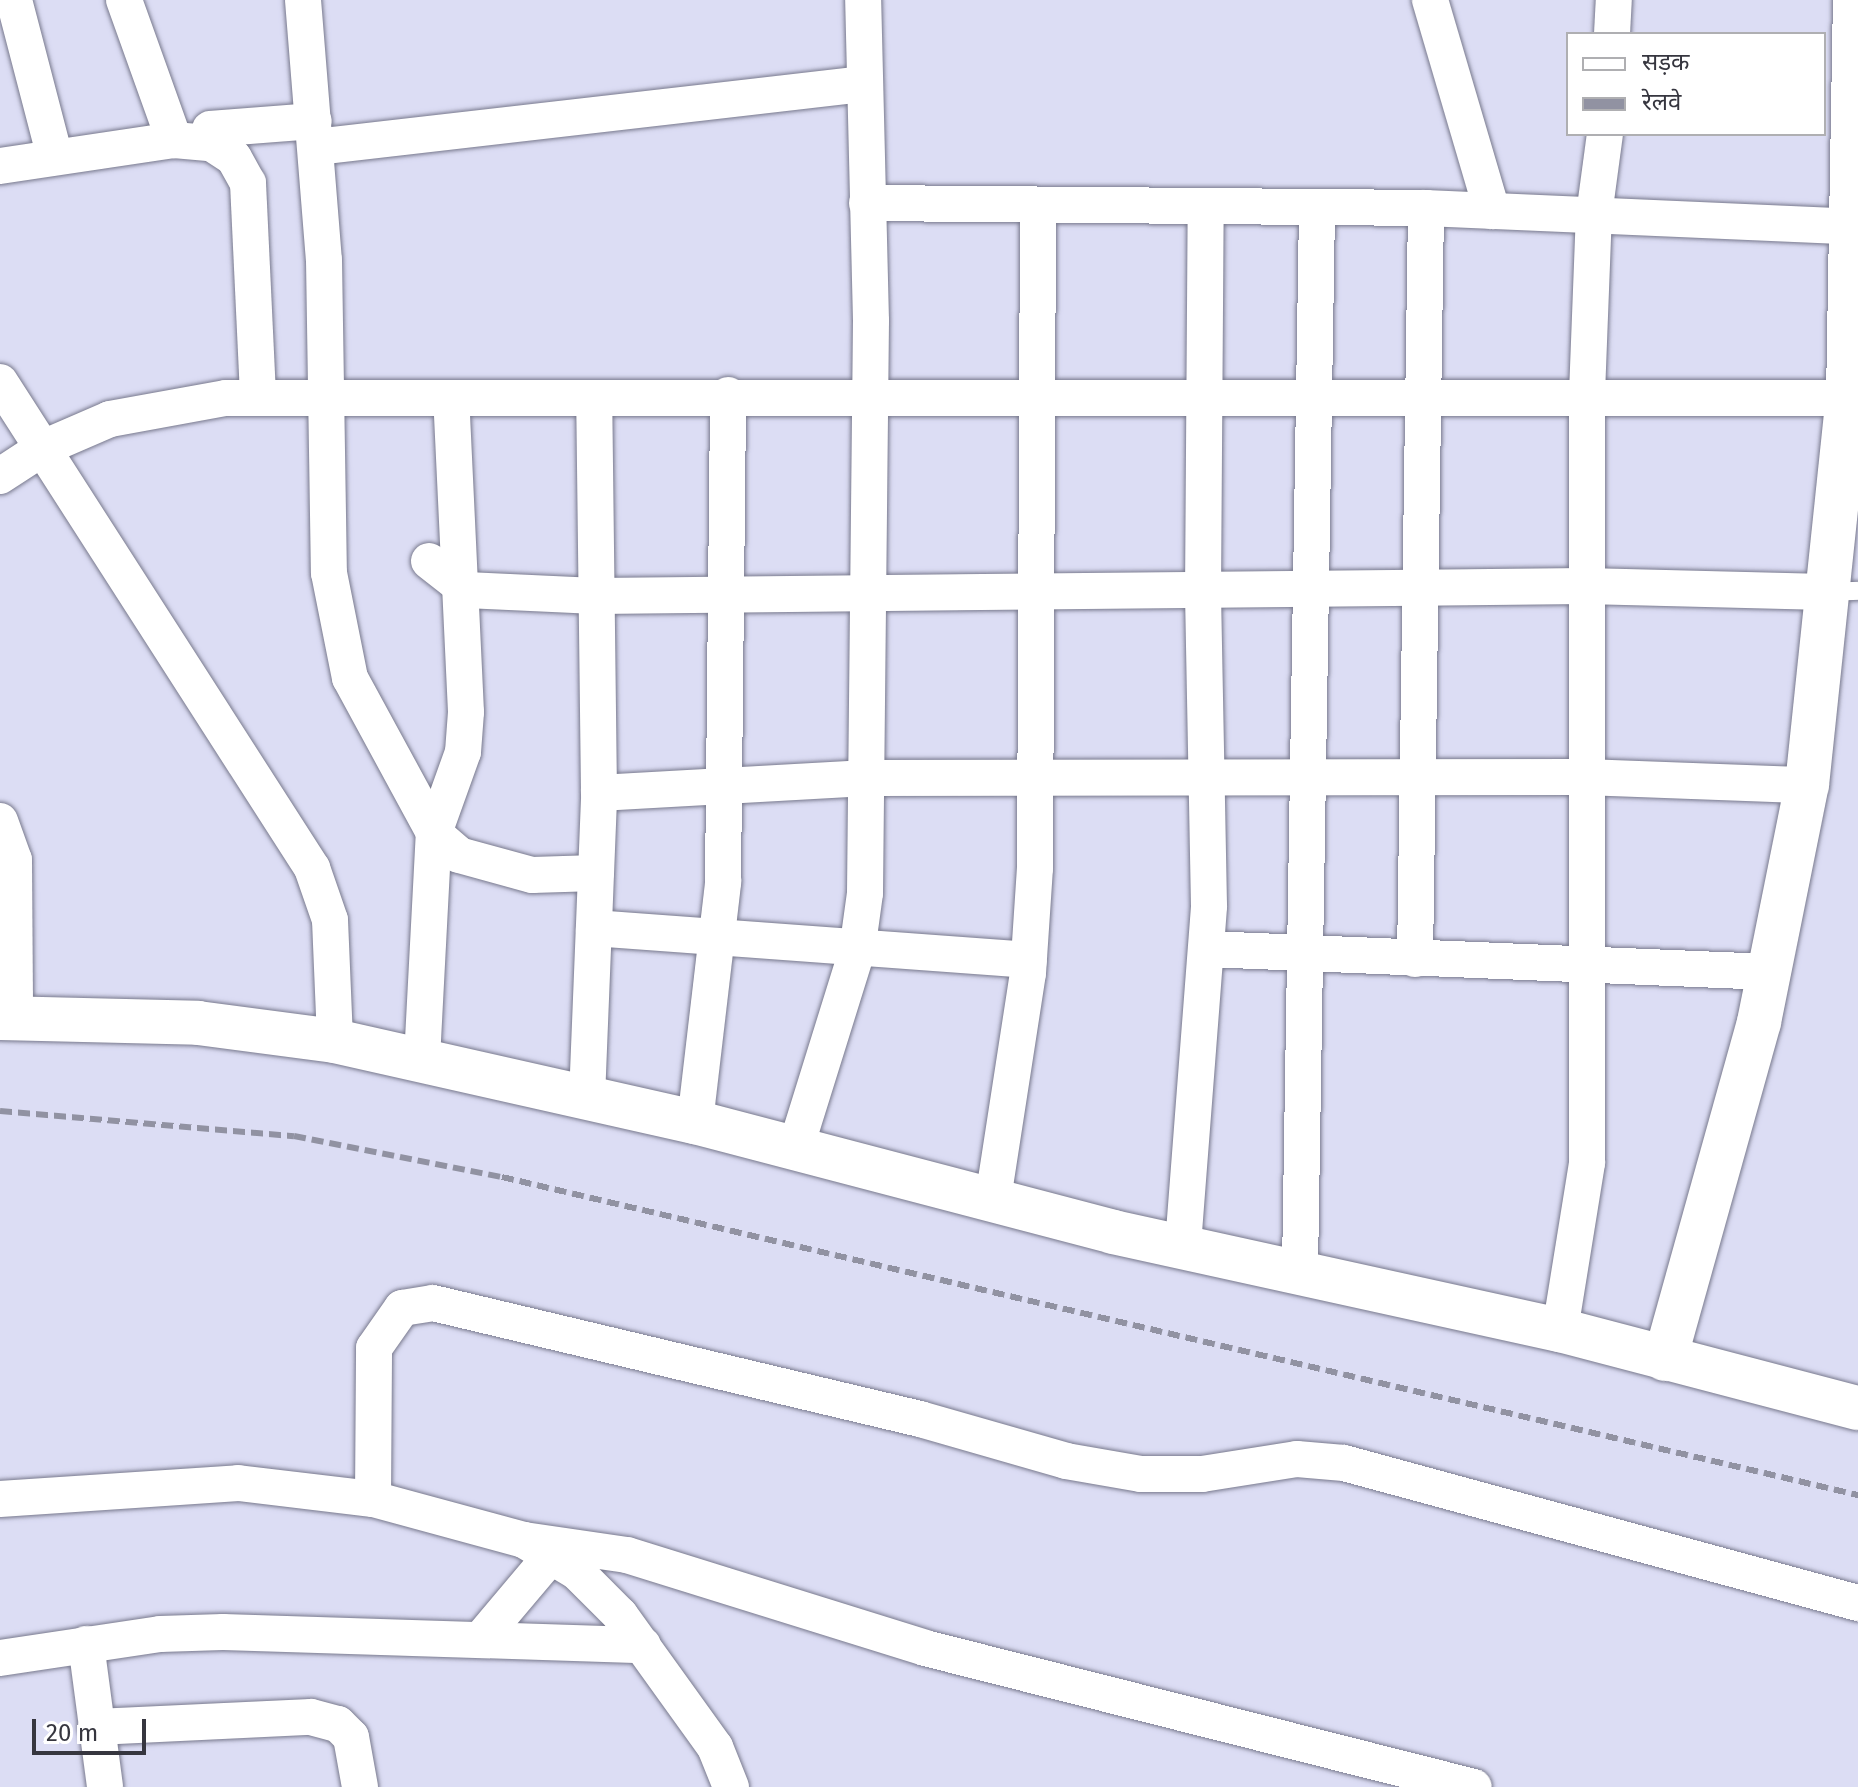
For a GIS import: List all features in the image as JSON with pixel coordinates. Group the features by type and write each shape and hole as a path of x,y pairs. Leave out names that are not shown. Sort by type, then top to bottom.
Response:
{"street":[{"path":"14,0 55,157"},
{"path":"124,0 174,140"},
{"path":"303,0 315,134 335,626 350,678 381,742 434,833 459,855 532,875 596,873"},
{"path":"795,1150 857,951 865,893 869,396 863,0"},
{"path":"1430,0 1492,211"},
{"path":"1612,32 1614,0"},
{"path":"1665,1359 1770,972 1842,592 1857,227 1855,0"},
{"path":"210,129 315,134 864,84"},
{"path":"1560,1330 1587,1163 1584,777 1587,394 1594,215 1605,136"},
{"path":"0,166 174,140 211,143 234,158 248,183 258,398"},
{"path":"867,203 1426,208 1857,227"},
{"path":"993,1199 1029,960 1038,777 1038,206"},
{"path":"1183,1245 1207,949 1203,593 1206,208"},
{"path":"1300,1269 1311,780 1317,208"},
{"path":"1415,959 1422,591 1420,399 1426,208"},
{"path":"0,382 312,868 330,920 335,1041"},
{"path":"0,476 43,448 110,419 258,398 728,395 1420,399 1587,394 1848,398"},
{"path":"695,1122 719,939 727,783 728,395"},
{"path":"587,1098 599,793 594,398"},
{"path":"422,1059 434,833 463,752 461,587 451,399"},
{"path":"429,561 461,587 596,596 1312,593 1585,586 1842,592"},
{"path":"599,793 727,783 867,778 1038,777 1207,781 1584,777 1807,785"},
{"path":"0,821 14,860 8,1018 198,1023 335,1041 422,1059 695,1122 795,1150 1183,1245 1560,1330 1858,1408"},
{"path":"594,928 857,951 1029,960"},
{"path":"1207,949 1307,957 1587,961 1770,972"},
{"path":"373,1499 374,1348 402,1308 433,1303 1081,1464 1141,1474 1202,1474 1297,1459 1344,1463 1858,1603"},
{"path":"0,1499 238,1483 373,1499 538,1548 627,1555 925,1648 1468,1786"},
{"path":"480,1640 538,1548"},
{"path":"538,1548 577,1572 643,1645 715,1747 731,1787"},
{"path":"0,1658 86,1644 223,1632 643,1645"},
{"path":"86,1644 105,1787"},
{"path":"96,1727 311,1717 338,1724 351,1737 360,1787"}],"railway":[{"path":"0,1111 294,1136 502,1177 1858,1495"}]}
